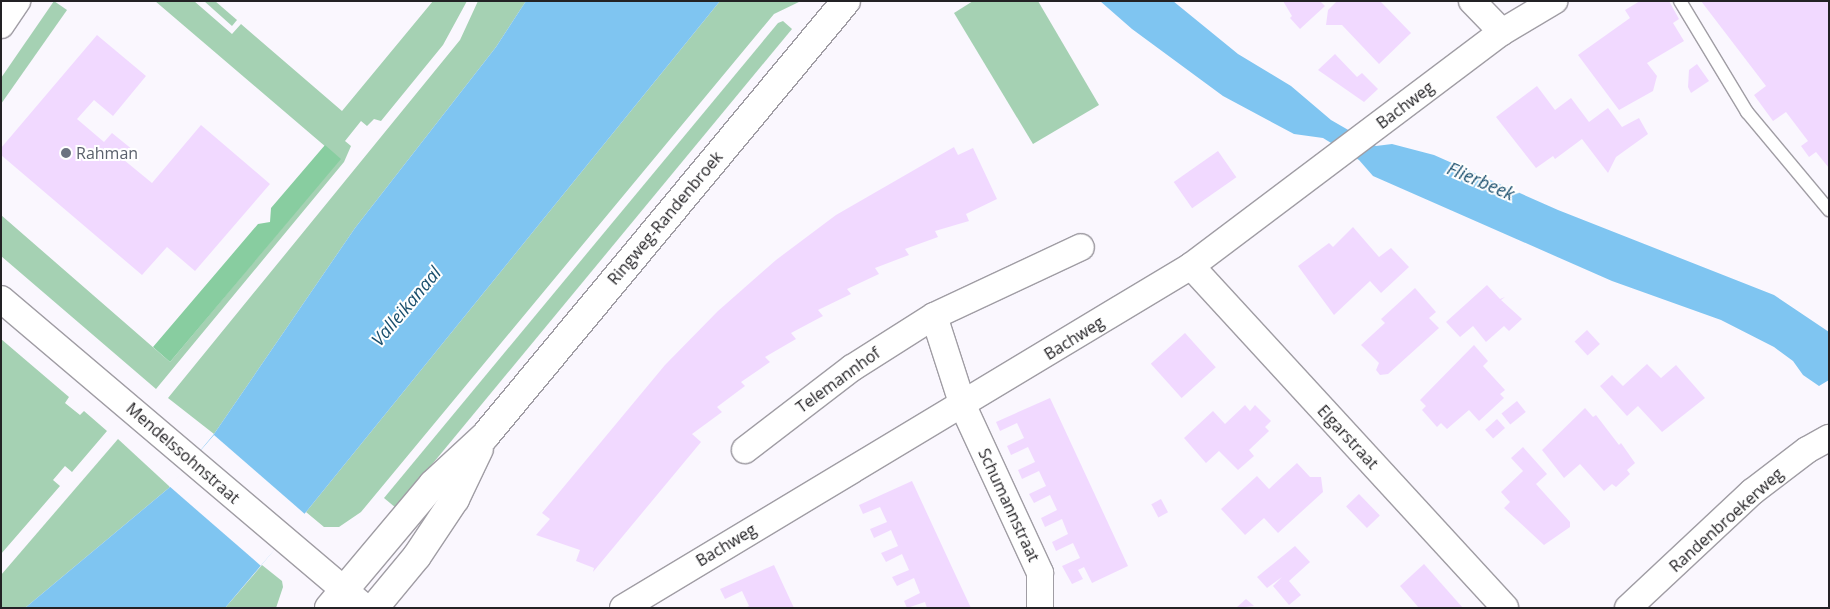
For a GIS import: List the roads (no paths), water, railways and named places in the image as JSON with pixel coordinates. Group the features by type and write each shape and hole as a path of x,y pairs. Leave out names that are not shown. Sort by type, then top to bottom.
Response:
{"main road":[{"name":"Ringweg-Randenbroek","path":"336,599 433,484 485,436 846,1"},
{"name":"Ringweg-Randenbroek","path":"374,608 417,556 455,499 485,436"}],"street":[{"path":"1,25 17,1"},
{"path":"1472,1 1502,32"},
{"name":"Bachweg","path":"623,608 963,406 1191,266 1502,32 1554,1"},
{"name":"Telemannhof","path":"745,450 852,368 934,316 1082,247"},
{"name":"Elgarstraat","path":"1191,266 1505,608"},
{"name":"Mendelssohnstraat","path":"1,299 283,540 336,599 365,608"},
{"path":"934,316 963,406"},
{"name":"Schumannstraat","path":"963,406 1040,572 1040,608"},
{"name":"Randenbroekerweg","path":"1628,608 1752,492 1807,450 1829,438"}],"lane":[{"path":"1680,1 1747,112 1829,210"}],"water":[{"name":"Valleikanaal","path":"526,1 720,1 306,512 225,608 25,608 170,487 214,434 355,228 496,47"},
{"name":"Flierbeek","path":"1100,1 1173,1 1238,54 1291,86 1331,120 1376,146 1392,144 1434,155 1558,210 1774,295 1829,332 1829,380 1819,386 1803,375 1793,361 1774,347 1721,320 1612,281 1373,176 1359,160 1323,138 1294,134 1223,96 1132,29"}],"place":[{"name":"Rahman","path":"66,153"}]}
